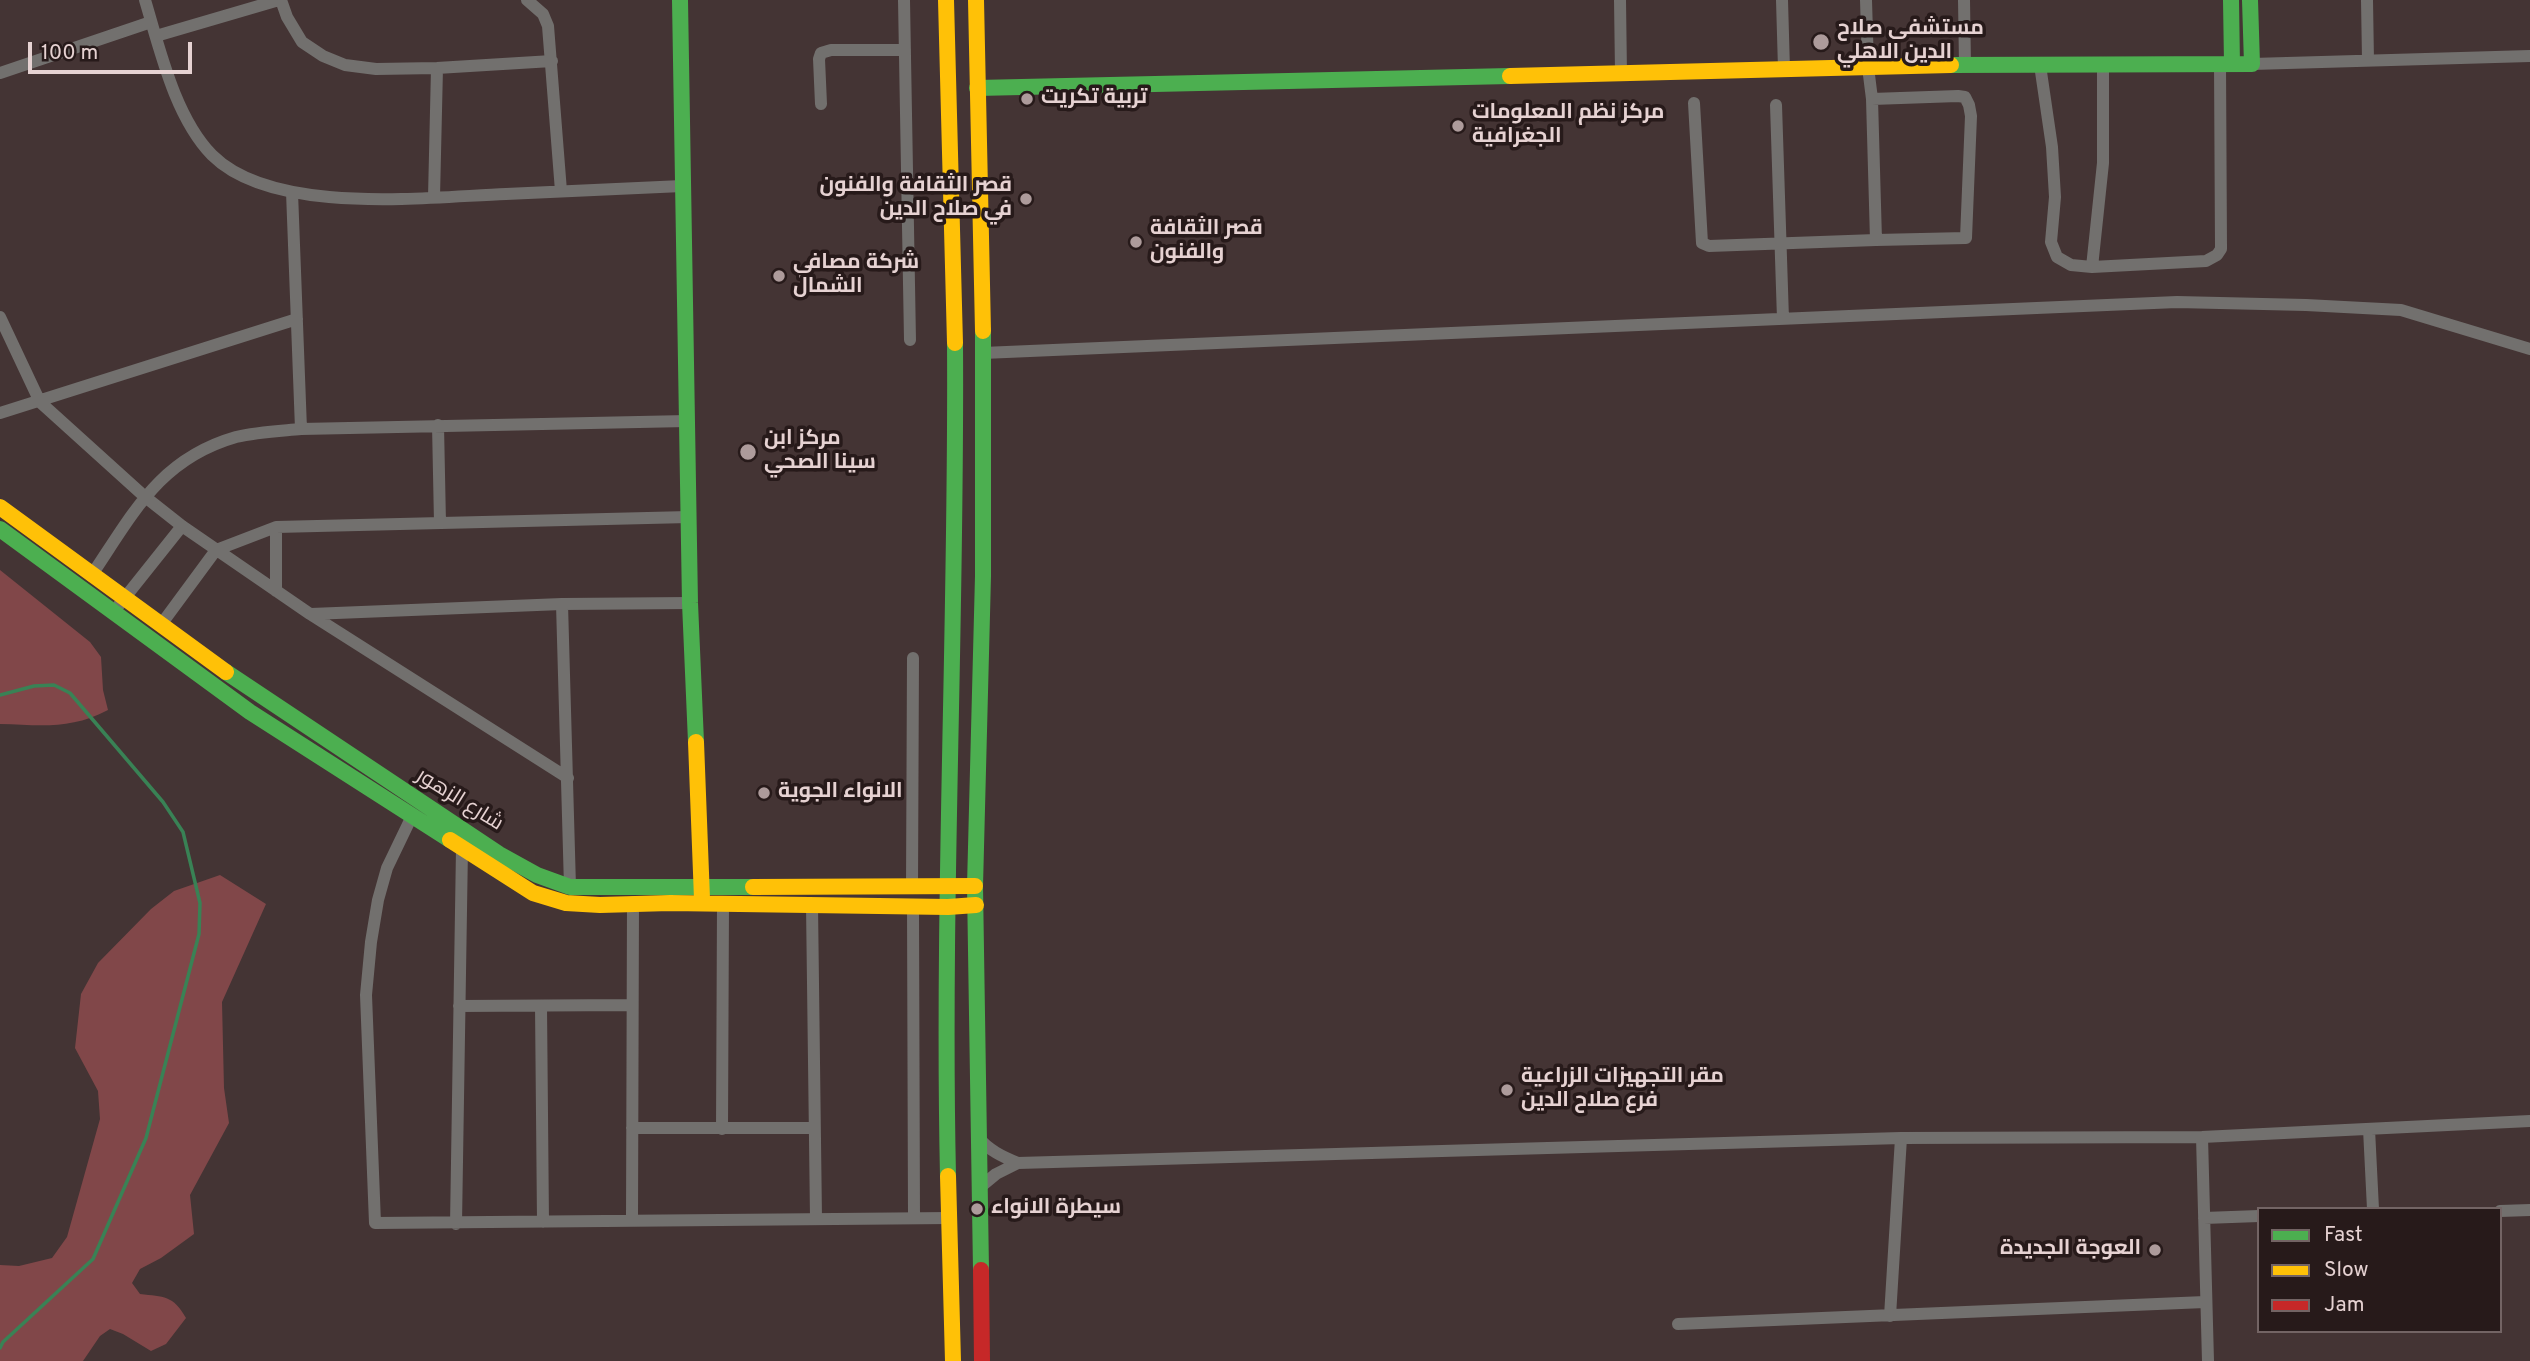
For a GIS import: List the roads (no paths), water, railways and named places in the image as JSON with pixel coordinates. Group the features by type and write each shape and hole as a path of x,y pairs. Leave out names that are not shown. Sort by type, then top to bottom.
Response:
{"main road":[{"path":"680,0 690,603 702,895"},
{"path":"947,0 955,344 955,577 948,887 953,1356 982,1354 975,886 983,576 983,353 976,0"},
{"path":"2226,64 2231,0"},
{"path":"977,88 1965,65 2252,64 2250,0"},
{"name":"شارع الزهور","path":"0,507 123,600 345,754 540,877 556,884 702,895 723,905 976,905"},
{"name":"شارع الزهور","path":"0,529 250,712 461,848 550,901 567,904 632,902 702,895 975,886"}],"street":[{"path":"145,0 178,99 203,144 224,166 269,187 350,198 682,186"},
{"path":"156,36 280,0 302,42 334,61 358,67 437,68 552,61"},
{"path":"527,0 543,14 548,26 561,191"},
{"path":"904,0 910,340"},
{"path":"1620,0 1621,73"},
{"path":"1782,0 1784,69"},
{"path":"1866,0 1876,240"},
{"path":"1964,0 1965,65"},
{"path":"2367,0 2368,60"},
{"path":"0,73 151,22"},
{"path":"821,104 821,53 831,50 905,50"},
{"path":"2252,64 2530,56"},
{"path":"2092,267 2103,163 2103,64"},
{"path":"2040,65 2052,147 2054,197 2051,242 2057,257 2071,265 2092,267 2206,261 2217,255 2221,249 2226,64"},
{"path":"434,197 437,68"},
{"path":"1694,103 1702,243 1709,246 1966,238 1971,116 1965,97 1872,99"},
{"path":"1776,105 1783,319"},
{"path":"292,192 301,429"},
{"path":"983,353 2177,302 2401,310 2530,349"},
{"path":"0,317 40,402 144,496 182,526 310,614 568,778"},
{"path":"0,413 297,319"},
{"path":"91,576 144,496 173,468 203,449 238,437 301,429 687,421"},
{"path":"438,425 440,523"},
{"path":"160,626 216,550 276,527 689,517"},
{"path":"112,613 182,526"},
{"path":"276,527 276,591"},
{"path":"310,614 562,604 690,603"},
{"path":"562,604 570,887"},
{"path":"912,887 913,658"},
{"path":"411,816 387,868 378,901 366,995 375,1223 950,1218"},
{"path":"456,1224 461,848"},
{"path":"632,902 632,1220"},
{"path":"722,1129 723,905"},
{"path":"812,905 816,1218"},
{"path":"913,907 914,1218"},
{"path":"459,1006 632,1005"},
{"path":"541,1006 543,1222"},
{"path":"979,1188 996,1174 1018,1163 1901,1138 2202,1137 2530,1121"},
{"path":"632,1128 813,1128"},
{"path":"2369,1129 2373,1207"},
{"path":"978,1136 995,1152 1018,1163"},
{"path":"2202,1137 2208,1361"},
{"path":"1890,1316 1901,1138"},
{"path":"2502,1211 2530,1210"},
{"path":"2204,1218 2257,1216"},
{"path":"1678,1324 2205,1302"}],"waterway":[{"path":"0,695 34,686 54,685 70,693 163,802 183,832 200,903 199,934 146,1138 93,1259 3,1342 0,1348"}],"place":[{"name":"مستشفى صلاح الدين الاهلي","path":"1821,42"},
{"name":"تربية تكريت","path":"1027,99"},
{"name":"مركز نظم المعلومات الجغرافية","path":"1458,126"},
{"name":"قصر الثقافة والفنون في صلاح الدين","path":"1026,199"},
{"name":"قصر الثقافة والفنون","path":"1136,242"},
{"name":"شركة مصافي الشمال","path":"779,276"},
{"name":"مركز ابن سينا الصحي","path":"748,452"},
{"name":"الانواء الجوية","path":"764,793"},
{"name":"مقر التجهيزات الزراعية فرع صلاح الدين","path":"1507,1090"},
{"name":"سيطرة الانواء","path":"977,1209"},
{"name":"العوجة الجديدة","path":"2155,1250"}]}
